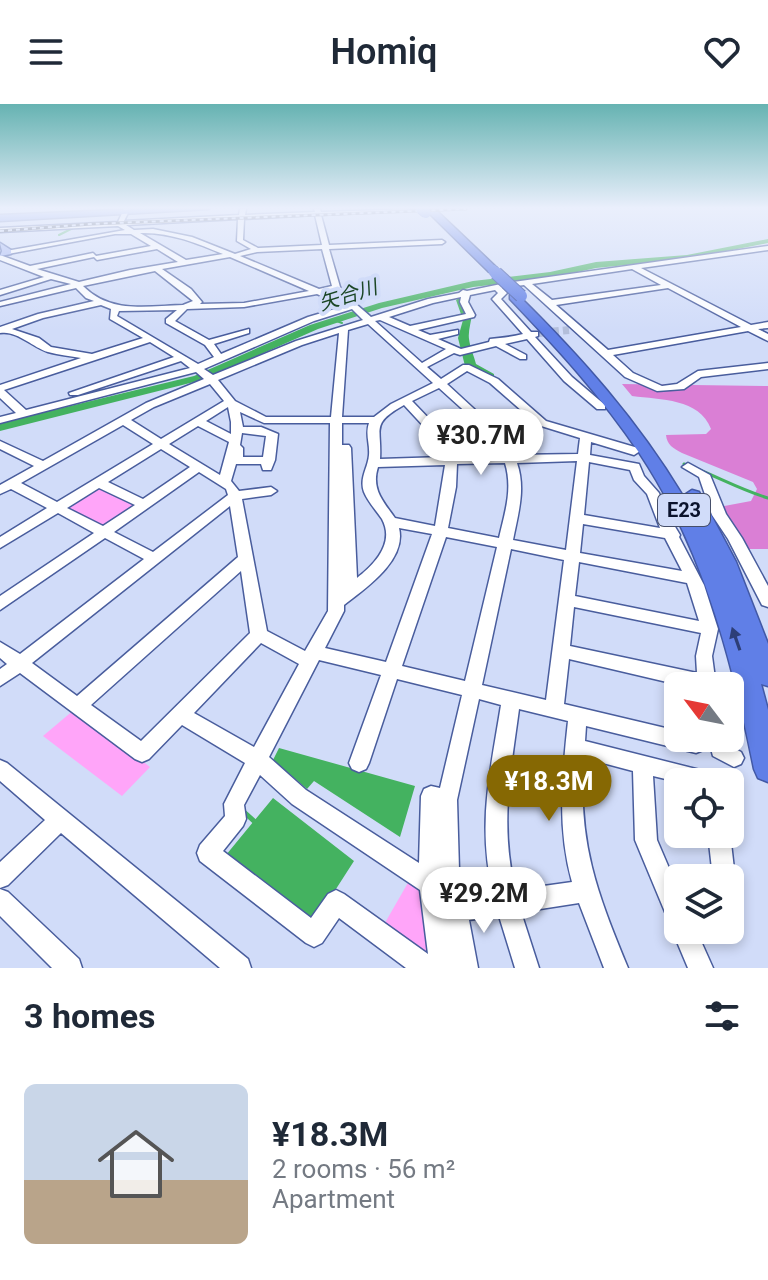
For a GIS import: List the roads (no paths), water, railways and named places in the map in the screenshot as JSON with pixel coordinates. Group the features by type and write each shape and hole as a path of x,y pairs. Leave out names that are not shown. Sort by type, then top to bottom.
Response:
{"highway":[{"name":"E23","path":"467,249 490,270 522,286 611,386 674,468 726,562 768,676"},
{"name":"E23","path":"468,249 490,270"},
{"name":"E23","path":"522,286 621,413 673,489 707,557 728,614 744,662 768,769"}],"street":[{"path":"3,255 26,249"},
{"path":"85,249 110,277"},
{"path":"31,268 140,249"},
{"path":"165,249 187,264"},
{"path":"217,249 352,305"},
{"path":"2,302 110,277 273,249"},
{"path":"327,249 336,288 491,430 511,458 516,491 447,800 448,870 466,968"},
{"path":"6,487 123,420 212,378 368,318 381,317 463,292 522,286 761,249"},
{"path":"752,251 768,254"},
{"path":"3,255 51,277 80,285 89,296 115,308 244,305 336,288"},
{"path":"635,267 768,338"},
{"path":"158,269 198,302 184,308 169,321 208,343 220,359"},
{"path":"0,293 51,277"},
{"path":"550,303 669,285"},
{"path":"522,286 550,303 574,330 606,353 629,375 661,389 680,387 698,374 768,374"},
{"path":"496,287 503,293 496,299 534,334 568,379 601,407"},
{"path":"387,337 466,316 463,292"},
{"path":"46,315 38,310 89,296"},
{"path":"4,328 103,302"},
{"path":"22,412 198,369 352,305"},
{"path":"115,308 113,317 212,378 229,402 237,418 224,482"},
{"path":"381,317 461,350 466,367"},
{"path":"606,353 768,325"},
{"path":"4,328 34,339 48,349 94,357"},
{"path":"343,597 341,420 348,328"},
{"path":"208,343 244,329 262,340"},
{"path":"429,338 455,332"},
{"path":"425,365 461,350 534,334"},
{"path":"22,412 0,390 149,339"},
{"path":"493,341 523,357"},
{"path":"0,420 180,358"},
{"path":"729,380 768,366"},
{"path":"426,968 336,902 314,935 208,853 236,819 234,804 316,656 343,597 386,556 394,534 369,488 373,463 372,432 378,420 442,385 466,367"},
{"path":"466,367 499,385 527,414 542,423 634,451"},
{"path":"229,402 264,420 378,420"},
{"path":"0,543 229,402"},
{"path":"359,763 441,530 451,460 431,426 406,402"},
{"path":"123,420 231,487 247,557 259,635"},
{"path":"197,421 234,439 261,430 272,434 268,464 237,461 234,439"},
{"path":"554,711 586,437"},
{"path":"0,445 44,466"},
{"path":"373,463 583,457 635,467 638,477 653,493 658,510 694,579 710,629 704,656 706,672"},
{"path":"0,604 198,467"},
{"path":"688,467 704,475 719,515 768,601"},
{"path":"98,482 144,504"},
{"path":"6,487 57,507 155,559"},
{"path":"0,679 235,496 271,491"},
{"path":"576,518 673,535"},
{"path":"390,522 694,579"},
{"path":"78,706 247,557"},
{"path":"752,570 762,576 768,586"},
{"path":"567,600 710,629"},
{"path":"259,635 316,656 392,671 664,737"},
{"path":"0,649 142,753 259,635"},
{"path":"562,651 664,673"},
{"path":"511,701 495,812 498,859 507,904 527,968"},
{"path":"180,714 258,760 299,797 429,883"},
{"path":"578,717 572,821 586,891 616,968"},
{"path":"576,747 664,769"},
{"path":"724,752 734,758"},
{"path":"643,764 646,840 664,880"},
{"path":"0,769 238,968"},
{"path":"442,968 429,883 431,796 447,800"},
{"path":"0,877 60,820"},
{"path":"454,911 586,891"},
{"path":"0,900 70,968"},
{"path":"690,944 701,968"}],"waterway":[{"name":"矢合川","path":"0,427 198,378 314,327 379,306 473,284 726,249"},
{"path":"461,300 468,320 463,338 471,366 490,376"},
{"name":"矢合川","path":"334,320 342,323"},
{"path":"684,464 768,498"},
{"path":"244,812 256,823"}],"tunnel":[{"path":"539,333 569,330"}]}
